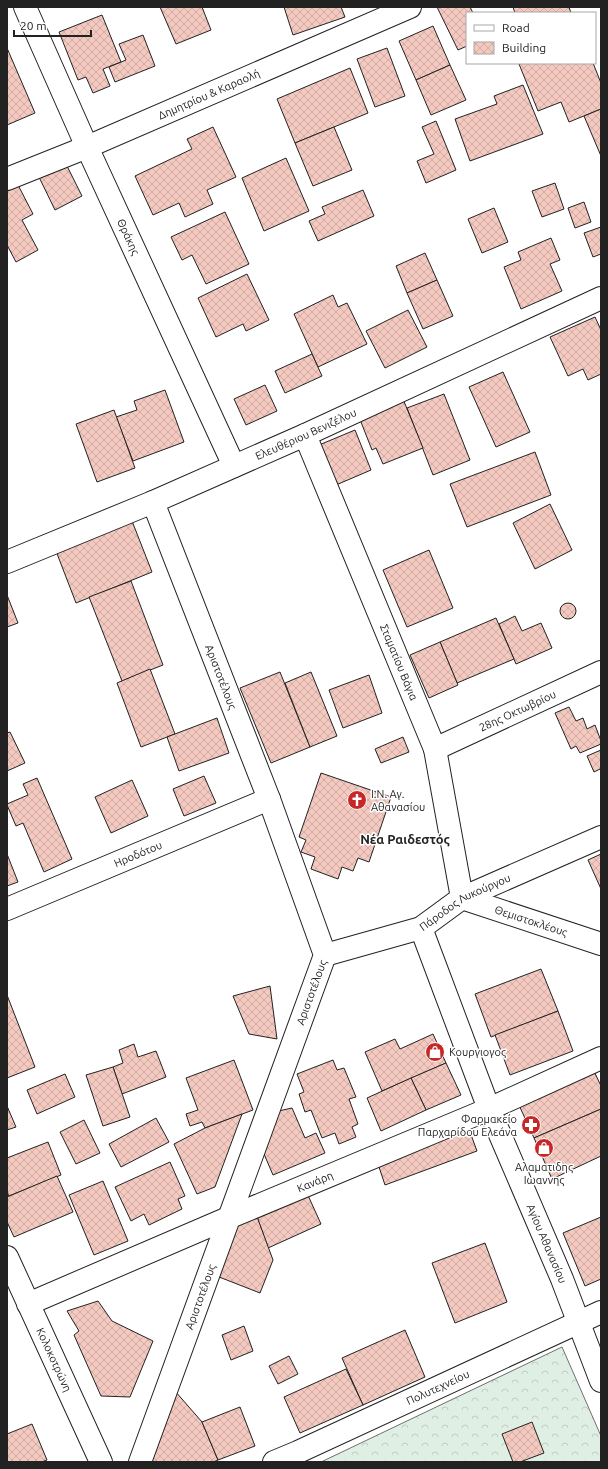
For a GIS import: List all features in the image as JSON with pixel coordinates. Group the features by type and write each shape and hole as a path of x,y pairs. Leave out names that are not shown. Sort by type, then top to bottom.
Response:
{"street":[{"name":"Θράκης","path":"24,7 234,466"},
{"name":"Δημητρίου & Καραολή","path":"7,179 87,147 410,7"},
{"name":"Ελευθέριου Βενιζέλου","path":"7,562 153,502 305,435 601,298"},
{"name":"Σταματίου Βάγια","path":"305,435 435,749 462,898"},
{"name":"Αριστοτέλους","path":"140,1462 325,955 269,798 153,502"},
{"name":"28ης Οκτωβρίου","path":"435,749 601,672"},
{"name":"Ηροδότου","path":"7,909 269,798"},
{"name":"Πάροδος Λυκούργου","path":"325,955 421,928 462,898 601,837"},
{"name":"Θεμιστοκλέους","path":"462,898 601,944"},
{"name":"Αγίου Αθανασίου","path":"421,928 489,1109 579,1322 601,1381"},
{"name":"Κανάρη","path":"28,1304 228,1218 489,1109 601,1058"},
{"name":"Κολοκοτρώνη","path":"7,1257 101,1462"},
{"name":"Πολυτεχνείου","path":"274,1462 601,1312"}],"green space":[{"path":"562,1347 601,1436 601,1462 321,1462"}],"building":[{"path":"160,7 202,7 211,30 176,44"},
{"path":"284,7 341,7 345,17 293,35"},
{"path":"437,7 470,7 472,12 466,12 466,46 458,50"},
{"path":"513,7 569,7 571,12 515,12"},
{"path":"102,15 121,62 103,69 110,86 93,93 86,77 78,80 59,32"},
{"path":"433,26 450,65 416,80 399,41"},
{"path":"143,35 155,66 115,82 109,67 126,60 119,44"},
{"path":"7,48 35,113 7,125"},
{"path":"387,48 405,96 375,107 357,59"},
{"path":"519,64 593,64 601,83 601,109 569,122 561,102 538,111"},
{"path":"450,65 466,100 431,115 416,80"},
{"path":"350,68 368,113 295,143 277,99"},
{"path":"523,85 543,134 470,161 455,119 497,104 494,96"},
{"path":"601,109 601,156 584,116"},
{"path":"436,121 456,170 426,183 417,161 434,154 422,127"},
{"path":"213,127 236,177 207,190 213,204 185,217 179,203 153,215 135,176 192,149 187,139"},
{"path":"334,127 352,170 313,186 295,143"},
{"path":"286,158 309,211 264,231 242,178"},
{"path":"65,162 82,196 55,210 38,175"},
{"path":"555,183 564,209 542,217 532,191"},
{"path":"18,185 33,214 22,220 38,250 16,262 7,245 7,191"},
{"path":"363,190 374,216 318,241 309,221 325,214 322,207"},
{"path":"584,202 591,222 575,228 568,208"},
{"path":"494,208 508,242 482,253 468,219"},
{"path":"225,212 249,264 206,284 192,255 182,260 171,237"},
{"path":"601,227 601,254 593,257 584,233"},
{"path":"551,238 560,260 550,264 562,291 521,309 504,267 521,260 518,252"},
{"path":"425,253 437,280 407,293 396,266"},
{"path":"247,274 269,320 246,331 243,324 216,337 198,298"},
{"path":"437,280 453,316 423,329 407,293"},
{"path":"333,295 338,307 347,303 367,344 318,367 294,314"},
{"path":"408,310 427,347 385,368 366,331"},
{"path":"595,317 601,330 601,374 588,380 583,369 568,376 550,337"},
{"path":"312,354 322,376 285,393 275,371"},
{"path":"503,372 530,432 496,447 469,387"},
{"path":"265,385 277,411 246,425 234,399"},
{"path":"165,390 184,442 133,461 116,417 137,410 134,401"},
{"path":"444,394 470,460 433,475 407,408"},
{"path":"403,399 423,448 383,464 376,448 372,450 359,417"},
{"path":"114,410 135,468 97,482 76,424"},
{"path":"355,430 371,470 336,485 319,445"},
{"path":"535,452 551,495 467,527 450,484"},
{"path":"550,504 572,550 535,569 513,523"},
{"path":"132,521 152,572 76,603 56,551"},
{"path":"429,550 453,608 407,627 383,570"},
{"path":"131,581 163,665 122,681 89,597"},
{"path":"7,595 18,623 7,627"},
{"path":"568,603 575,608 576,611 571,618 568,619 561,614 560,611 565,604"},
{"path":"515,616 522,631 541,623 552,648 516,664 499,624"},
{"path":"496,618 514,659 457,683 440,642"},
{"path":"440,642 458,685 429,698 410,655"},
{"path":"150,669 175,734 141,747 117,683"},
{"path":"280,672 310,747 271,763 240,688"},
{"path":"311,672 337,736 310,747 285,683"},
{"path":"369,675 382,713 343,728 329,690"},
{"path":"569,707 576,721 583,718 587,729 595,725 601,744 580,753 576,746 571,749 555,713"},
{"path":"217,718 229,753 179,771 167,737"},
{"path":"10,732 25,763 7,771 7,733"},
{"path":"403,737 409,752 381,763 375,749"},
{"path":"601,750 601,771 600,769 594,772 587,756"},
{"path":"321,773 391,797 369,862 358,858 353,871 342,867 338,879 311,869 315,857 301,852 306,840 299,837"},
{"path":"204,776 216,803 184,816 173,789"},
{"path":"37,778 72,859 44,872 23,823 16,826 7,805 28,795 23,784"},
{"path":"132,780 148,816 111,833 95,797"},
{"path":"7,854 18,882 7,886"},
{"path":"601,854 601,889 588,860"},
{"path":"541,969 558,1011 491,1037 475,994"},
{"path":"270,986 277,1039 249,1034 233,996"},
{"path":"7,995 35,1067 7,1078"},
{"path":"558,1011 573,1051 510,1075 495,1035"},
{"path":"433,1034 446,1063 382,1091 365,1052 395,1039 400,1049"},
{"path":"134,1044 138,1057 156,1051 166,1077 122,1094 113,1067 123,1063 119,1050"},
{"path":"234,1060 253,1110 205,1128 202,1122 190,1126 186,1114 198,1110 186,1078"},
{"path":"333,1060 337,1070 344,1068 356,1097 349,1099 358,1124 352,1127 356,1137 339,1144 335,1133 322,1138 311,1110 305,1112 299,1094 304,1092 297,1074"},
{"path":"446,1063 461,1095 426,1110 411,1078"},
{"path":"113,1067 130,1117 103,1126 86,1075"},
{"path":"593,1069 601,1086 601,1109 534,1138 518,1103"},
{"path":"65,1074 75,1097 37,1114 27,1090"},
{"path":"411,1078 426,1110 381,1131 367,1098"},
{"path":"7,1106 16,1127 7,1130"},
{"path":"292,1108 305,1138 316,1133 325,1153 273,1175 261,1147 274,1112"},
{"path":"601,1109 601,1156 552,1179 534,1138"},
{"path":"242,1114 215,1187 197,1194 174,1144 205,1128"},
{"path":"156,1118 169,1142 121,1167 109,1144"},
{"path":"84,1120 100,1153 76,1164 60,1132"},
{"path":"467,1124 477,1151 385,1185 376,1158"},
{"path":"48,1142 61,1175 9,1196 7,1192 7,1158"},
{"path":"170,1162 185,1196 178,1199 182,1209 149,1225 144,1214 131,1221 115,1187"},
{"path":"57,1176 73,1212 14,1237 7,1222 7,1197"},
{"path":"103,1181 128,1241 94,1255 69,1195"},
{"path":"306,1191 321,1224 268,1248 256,1214"},
{"path":"256,1214 273,1260 260,1293 214,1275 235,1221"},
{"path":"601,1217 601,1279 585,1286 563,1233"},
{"path":"485,1243 507,1302 455,1323 432,1263"},
{"path":"98,1301 112,1321 153,1341 130,1397 101,1396 74,1335 79,1331 67,1311"},
{"path":"244,1326 253,1351 231,1360 222,1335"},
{"path":"405,1330 425,1377 363,1405 342,1358"},
{"path":"289,1356 298,1374 278,1384 269,1366"},
{"path":"346,1369 363,1405 300,1433 284,1397"},
{"path":"175,1391 202,1422 218,1460 213,1462 148,1462"},
{"path":"240,1407 255,1446 218,1460 202,1422"},
{"path":"532,1422 544,1453 520,1462 513,1462 502,1434"},
{"path":"32,1424 47,1460 42,1462 7,1462 7,1434"}],"place":[{"name":"Ι.Ν. Αγ. Αθανασίου","path":"357,800"},
{"name":"Κουργιογος","path":"435,1052"},
{"name":"Φαρμακείο Παρχαρίδου Ελεάνα","path":"531,1125"},
{"name":"Αλαματιδης Ιωαννης","path":"544,1148"}],"district":[{"name":"Νέα Ραιδεστός","path":"405,839"}]}
